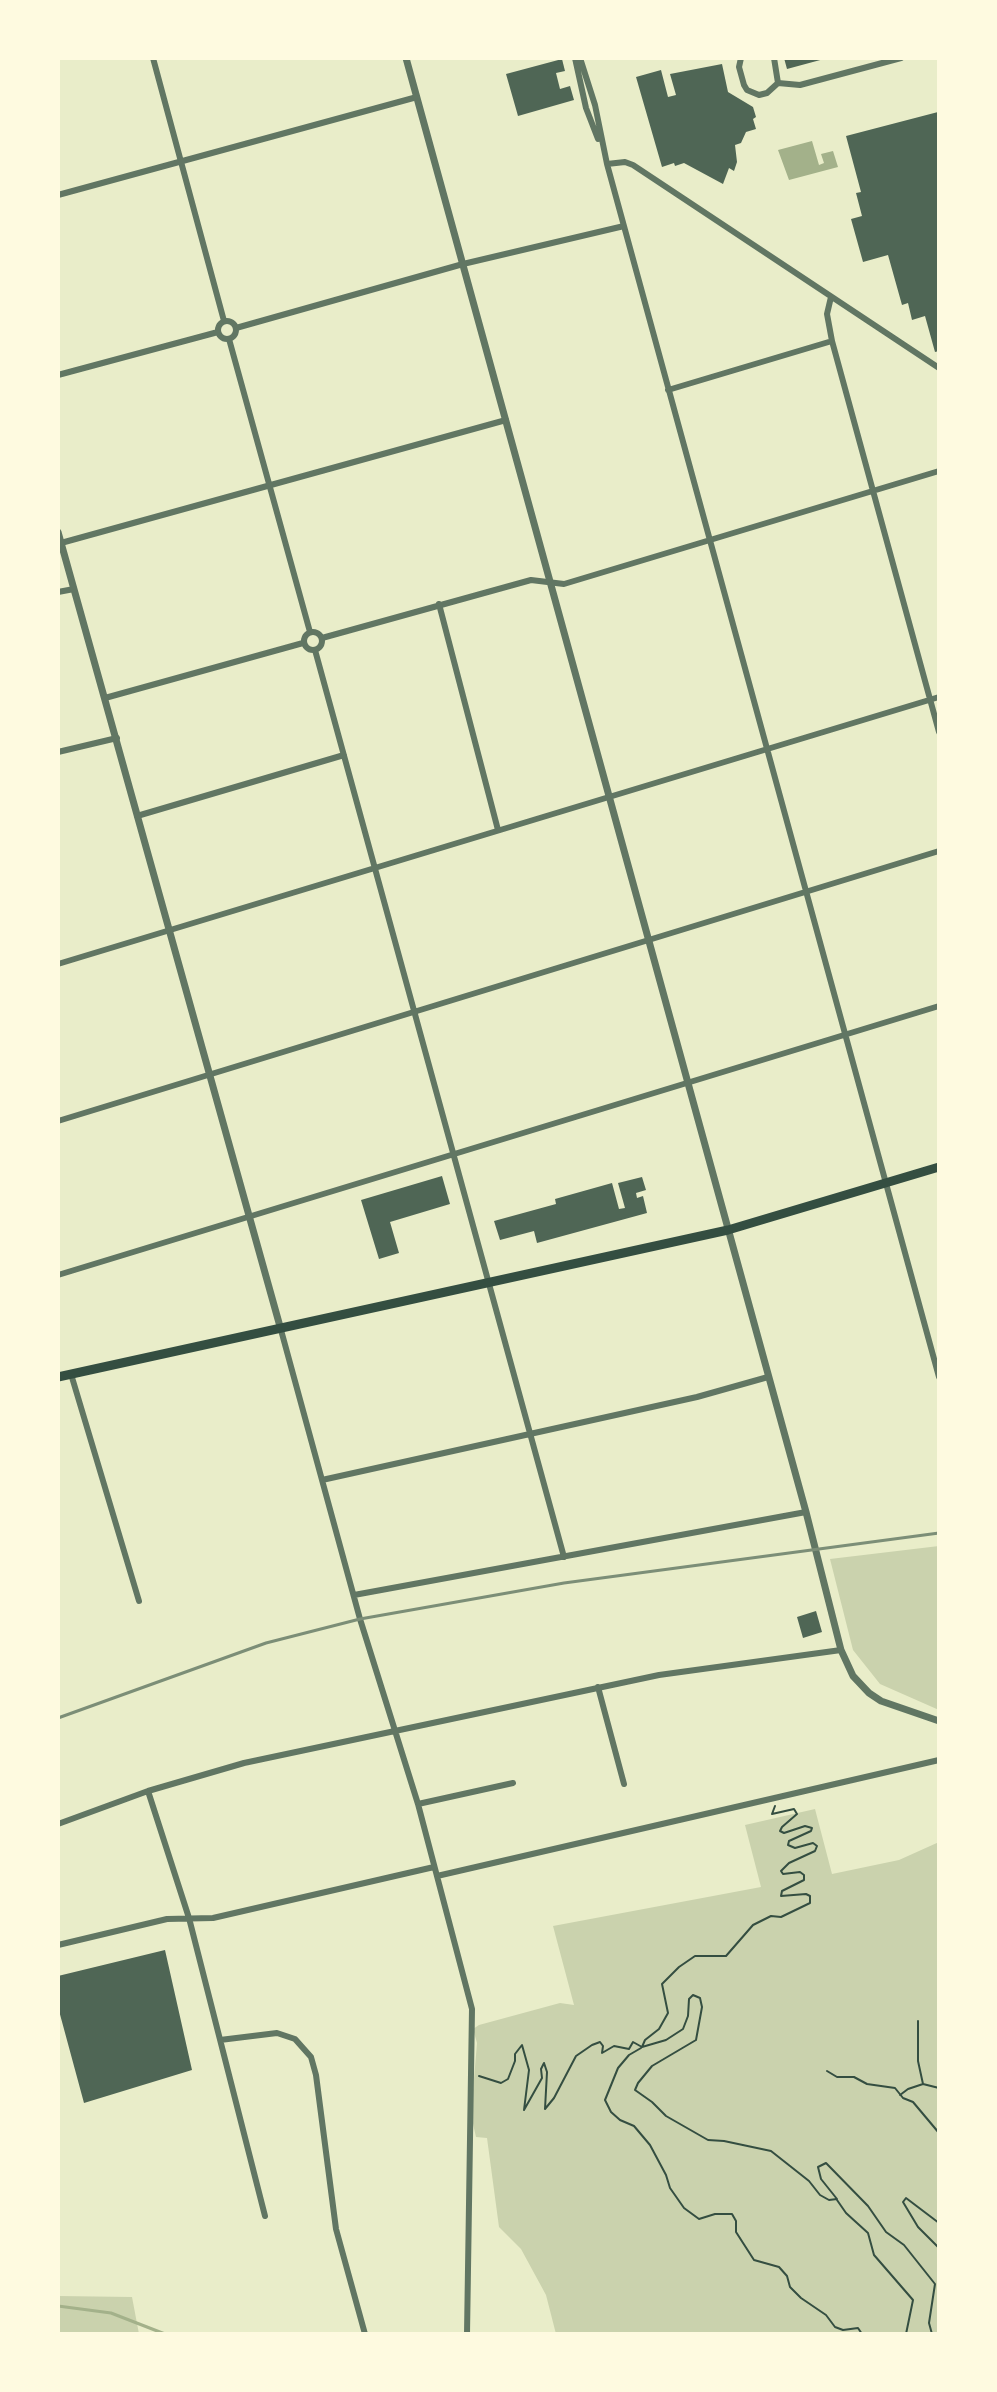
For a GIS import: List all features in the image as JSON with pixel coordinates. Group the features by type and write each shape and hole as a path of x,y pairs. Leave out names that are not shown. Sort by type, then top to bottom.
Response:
{"main road":[{"path":"58,1377 728,1230 939,1167"}],"street":[{"path":"153,58 224,321"},
{"path":"406,58 806,1512 841,1650 853,1676 869,1693 881,1701 939,1721"},
{"path":"578,58 586,108 607,164 939,1377"},
{"path":"741,58 739,67 747,90 759,95 767,93 778,83 800,85 901,58"},
{"path":"774,58 778,83"},
{"path":"58,195 417,97"},
{"path":"607,164 625,162 633,165 939,368"},
{"path":"236,328 463,264 624,226"},
{"path":"831,297 827,314 832,341 939,732"},
{"path":"224,321 233,323 236,328 236,334 229,339 222,338 218,332 224,321"},
{"path":"58,375 218,332"},
{"path":"229,339 310,632"},
{"path":"668,390 832,341"},
{"path":"61,543 506,420"},
{"path":"322,638 531,580 564,584 939,471"},
{"path":"58,532 354,1595 418,1804 472,2009 467,2334"},
{"path":"58,592 74,589"},
{"path":"439,604 498,830"},
{"path":"303,643 305,635 310,632 318,633 322,638"},
{"path":"303,643 308,649 315,650 320,647 322,638"},
{"path":"105,698 303,643"},
{"path":"315,650 564,1557"},
{"path":"58,964 939,697"},
{"path":"58,752 117,738"},
{"path":"137,816 344,755"},
{"path":"58,1121 939,851"},
{"path":"58,1275 939,1006"},
{"path":"71,1374 139,1601"},
{"path":"322,1480 697,1397 768,1377"},
{"path":"354,1595 806,1512"},
{"path":"58,1824 148,1791 244,1763 659,1675 841,1650"},
{"path":"598,1687 624,1784"},
{"path":"437,1876 939,1760"},
{"path":"418,1804 513,1783"},
{"path":"148,1791 189,1918 265,2216"},
{"path":"58,1945 167,1919 213,1918 434,1867"},
{"path":"220,2040 277,2033 295,2039 311,2057 336,2229 365,2334"}],"path":[{"path":"642,2047 645,2040 659,2029 668,2013 662,1984 679,1967 695,1956 726,1956 753,1925 771,1916 781,1917 810,1903 810,1896 806,1894 781,1896 782,1891 804,1880 800,1872 783,1874 781,1871 789,1863 815,1851 817,1846 813,1843 795,1848 788,1845 789,1841 812,1828 805,1826 784,1833 780,1831 797,1814 794,1809 772,1814 781,1795"},
{"path":"837,2199 829,2200 820,2195 809,2181 771,2151 708,2140 666,2116 635,2090 652,2066 696,2040 702,2007 700,1998 693,1995 689,1999 683,2029 666,2040 642,2047 629,2055 618,2068 605,2100 611,2112 634,2126 650,2145 670,2188 684,2208 699,2219 715,2214 732,2214 736,2232 754,2260 779,2267 787,2276 790,2287 826,2315 835,2327 843,2330 858,2328 862,2334"},
{"path":"918,2021 918,2061 923,2084"},
{"path":"470,2068 486,2080 502,2083 510,2075 515,2054 522,2045 529,2070 524,2110 542,2078 544,2063 547,2072 545,2109 576,2056 592,2045 600,2042 602,2053 614,2046 629,2049 633,2042 640,2043 642,2047"},
{"path":"827,2071 837,2077 854,2077 867,2084 895,2088 903,2098 913,2102 939,2133"},
{"path":"900,2095 923,2084 939,2088"},
{"path":"906,2334 913,2300 874,2255 868,2233 846,2213 821,2179 818,2167 826,2163 868,2206 886,2232 904,2245 935,2284 929,2323 932,2334"},
{"path":"939,2223 906,2198 903,2202 918,2227 939,2248"}],"shaded area":[{"path":"812,141 819,165 824,163 821,154 833,151 838,167 789,180 778,150"},
{"path":"939,1546 939,1710 880,1684 853,1650 830,1559"},
{"path":"815,1809 832,1874 899,1860 939,1842 939,2334 556,2334 546,2295 521,2249 499,2227 487,2138 476,2137 471,2115 477,2043 473,2029 560,2003 574,2005 553,1926 761,1887 745,1825"},
{"path":"58,2296 132,2297 139,2334 58,2334"}],"building":[{"path":"784,58 824,58 824,59 787,69"},
{"path":"562,59 565,71 556,73 560,89 570,86 574,100 518,116 506,74"},
{"path":"722,64 728,92 753,107 756,117 753,119 756,129 746,132 741,143 735,145 737,162 734,171 729,168 723,184 684,163 662,167 636,77 661,70 668,97 676,95 670,74"},
{"path":"938,112 939,351 935,352 925,316 912,320 908,303 902,305 888,255 863,262 851,219 862,216 856,193 861,192 846,136"},
{"path":"442,1176 450,1204 390,1222 399,1253 379,1259 361,1200"},
{"path":"642,1177 646,1190 636,1193 637,1198 643,1196 647,1213 537,1243 534,1231 500,1240 494,1221 556,1204 555,1199 612,1183 619,1209 625,1208 618,1183"},
{"path":"816,1611 822,1632 803,1638 797,1617"},
{"path":"165,1950 192,2070 84,2103 58,2007 58,1976"}],"waterway":[{"path":"58,2306 111,2313 165,2334"}],"railway":[{"path":"58,1718 266,1643 360,1619 564,1583 939,1533"}]}
